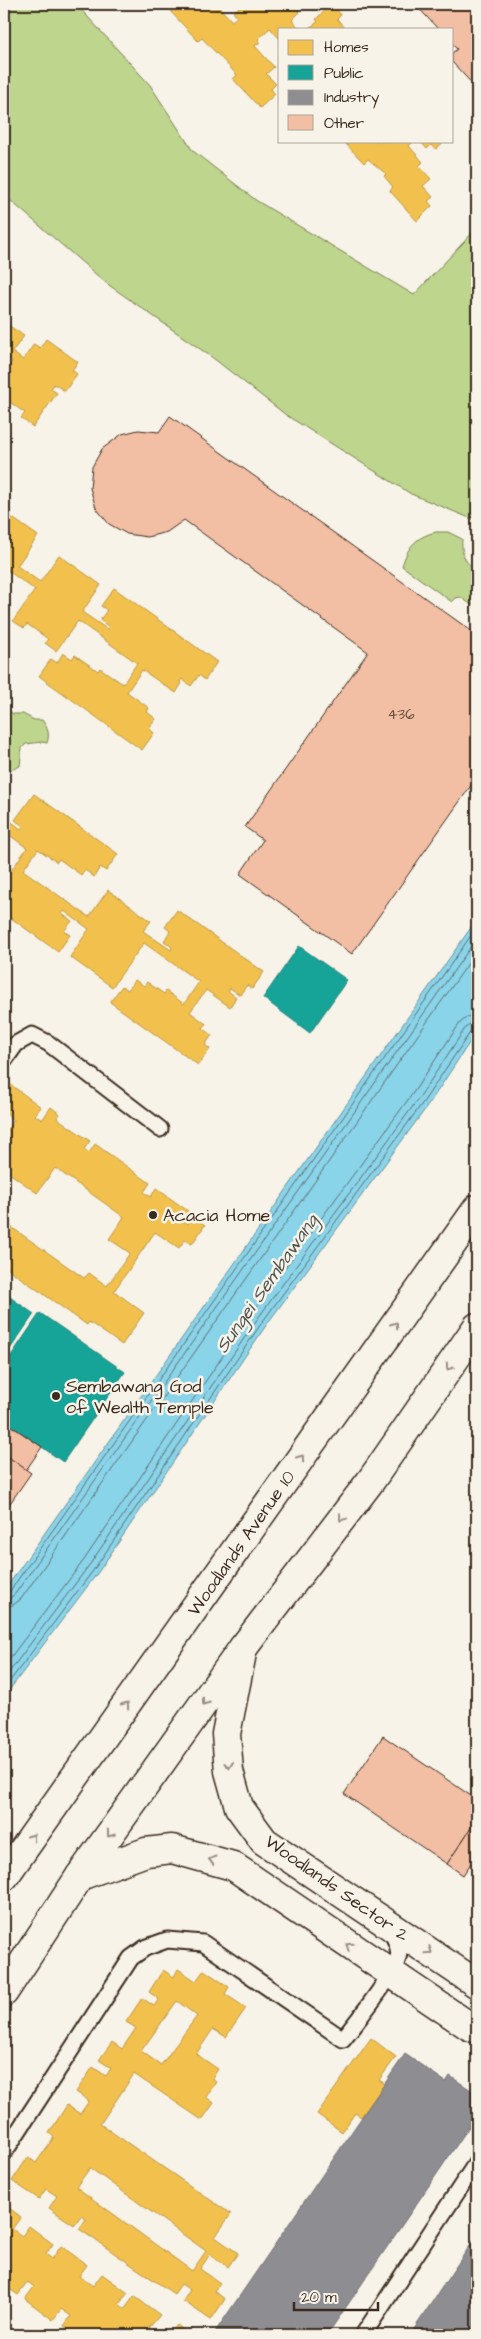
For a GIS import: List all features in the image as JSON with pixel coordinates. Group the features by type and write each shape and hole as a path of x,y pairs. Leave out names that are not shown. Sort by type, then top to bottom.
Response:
{"main road":[{"name":"Woodlands Avenue 10","path":"4,1877 477,1209"},
{"path":"4,1992 80,1876 243,1648 372,1479 477,1327"},
{"name":"Woodlands Sector 2","path":"243,1648 226,1734 229,1771 238,1807 264,1841 477,1984"},
{"path":"80,1876 146,1852 172,1849 233,1866 469,2026 477,2029"}],"lane":[{"path":"4,1061 16,1044 32,1035 48,1043 160,1129"},
{"path":"4,2153 131,1958 145,1948 166,1940 203,1943 343,2039 390,1973 398,1958 398,1947 388,1924"},
{"path":"363,2335 477,2162"}],"green space":[{"path":"4,4 76,4 150,85 193,151 257,201 414,295 477,228 477,521 411,494 286,415 213,358 106,283 4,195"},
{"path":"436,532 448,532 462,539 462,548 466,561 477,569 477,603 472,605 460,597 452,602 402,566 407,553 414,543"},
{"path":"4,706 13,714 23,714 34,720 42,720 48,734 47,743 26,744 22,748 20,766 9,771 4,764"}],"water":[{"name":"Sungei Sembawang","path":"477,919 477,1031 429,1104 267,1324 99,1571 4,1697 4,1591"}],"building: Homes":[{"path":"180,4 201,4 205,8 210,4 216,4 232,21 237,17 233,12 243,4 311,4 305,9 303,5 298,10 300,12 292,20 299,28 278,28 278,37 270,28 258,39 260,42 255,46 274,67 266,74 276,84 271,89 275,94 260,108 233,79 237,75 202,38 198,41 171,12"},
{"path":"332,4 341,15 337,19 345,28 309,28 318,22 316,19"},
{"path":"413,142 409,146 423,162 419,166 431,179 423,186 433,197 428,201 432,206 417,221 390,191 393,187 384,176 386,174 368,159 364,163 345,143"},
{"path":"421,142 444,142 436,149 431,145 427,149"},
{"path":"4,322 24,336 12,352 23,360 34,344 40,348 46,339 78,362 72,370 77,374 65,391 54,384 51,389 57,393 33,427 21,418 25,413 4,398 4,373 12,361 4,355"},
{"path":"4,512 38,536 17,566 40,582 59,555 101,585 82,612 107,629 109,627 100,620 107,610 101,606 114,588 217,662 205,680 199,675 191,686 182,679 180,682 182,683 176,693 142,670 127,692 149,708 147,712 156,719 149,728 154,733 142,750 39,676 51,659 57,663 63,653 72,659 75,655 98,671 100,668 123,684 137,663 78,621 56,651 45,643 48,639 27,624 24,628 13,621 35,590 4,568"},
{"path":"34,794 118,854 106,871 100,867 94,877 85,870 81,875 59,859 57,862 38,849 23,870 89,917 108,890 151,921 143,931 171,950 172,947 164,941 170,931 165,927 177,910 264,972 252,989 247,985 240,995 230,988 228,991 236,997 230,1007 206,990 190,1012 206,1024 203,1028 212,1035 205,1045 210,1049 198,1065 110,1002 122,986 128,990 135,980 144,986 147,982 164,994 166,991 184,1004 199,982 144,943 112,987 70,957 89,929 64,911 62,914 72,921 64,931 70,935 58,952 4,913 4,868 10,872 27,848 4,831 4,828 9,820 21,829 23,826 15,820"},
{"name":"Acacia Home","path":"11,1085 41,1107 35,1115 42,1120 51,1107 60,1114 57,1118 90,1141 84,1149 89,1153 95,1144 150,1183 144,1192 151,1197 156,1188 188,1211 182,1219 188,1224 192,1217 205,1225 192,1244 185,1240 179,1248 155,1232 114,1291 144,1313 122,1345 89,1322 87,1325 4,1266 4,1222 84,1278 89,1273 107,1286 130,1253 109,1239 124,1217 55,1168 37,1193 5,1170 4,1172 4,1131 14,1120 4,1113 4,1095"},
{"path":"4,1213 8,1216 4,1222"},
{"path":"178,1969 196,1981 204,1970 229,1987 225,1994 246,2008 226,2037 213,2029 196,2054 218,2069 212,2079 216,2082 206,2097 214,2103 202,2120 134,2074 100,2124 231,2214 215,2237 238,2253 228,2267 210,2254 200,2269 220,2283 214,2291 225,2299 211,2320 183,2301 190,2290 181,2284 174,2294 79,2229 86,2219 81,2216 74,2225 49,2208 57,2196 46,2189 39,2199 12,2181 28,2157 36,2163 54,2137 49,2133 67,2105 80,2114 89,2101 76,2092 93,2067 106,2076 111,2068 99,2060 112,2042 122,2049 136,2028 126,2022 142,1998 154,2006 159,1999 149,1992 163,1970 174,1977","holes":["177,2001 197,2016 161,2065 141,2051","90,2168 206,2251 192,2271 76,2187"]},
{"path":"371,2038 396,2057 379,2080 385,2084 361,2117 355,2113 342,2132 317,2114"},
{"path":"4,2204 21,2217 12,2229 22,2236 29,2226 53,2244 46,2254 52,2259 61,2246 87,2265 79,2276 93,2286 102,2274 128,2293 119,2304 125,2309 134,2296 160,2315 149,2328 159,2335 101,2335 98,2333 96,2335 77,2335 64,2326 71,2316 61,2309 53,2320 25,2299 34,2287 28,2282 18,2295 4,2285"},
{"path":"177,2325 190,2335 169,2335"}],"building: Public":[{"path":"299,946 347,980 310,1033 263,998"},
{"path":"4,1293 34,1314 4,1358"},
{"name":"Sembawang God of Wealth Temple","path":"40,1313 125,1372 63,1462 4,1420 4,1366"}],"building: Industry":[{"path":"405,2054 446,2082 450,2076 477,2094 477,2124 473,2121 327,2335 213,2335"},
{"path":"477,2235 477,2335 410,2335"}],"building: Other":[{"path":"415,4 477,4 477,89 454,64 454,51 457,49 454,46 454,28 437,28"},
{"path":"170,416 477,635 477,777 352,954 240,874 263,840 245,827 368,652 184,520 167,532 147,537 127,534 109,524 96,508 90,488 92,467 102,449 122,434 138,430 159,432"},
{"path":"4,1421 42,1447 26,1470 4,1454"},
{"path":"4,1454 31,1473 4,1512"},
{"path":"383,1736 477,1800 477,1819 447,1864 344,1794"},
{"path":"477,1819 477,1854 463,1875 447,1864"}],"place":[{"name":"Acacia Home","path":"153,1215"},
{"name":"Sembawang God of Wealth Temple","path":"56,1396"}]}
